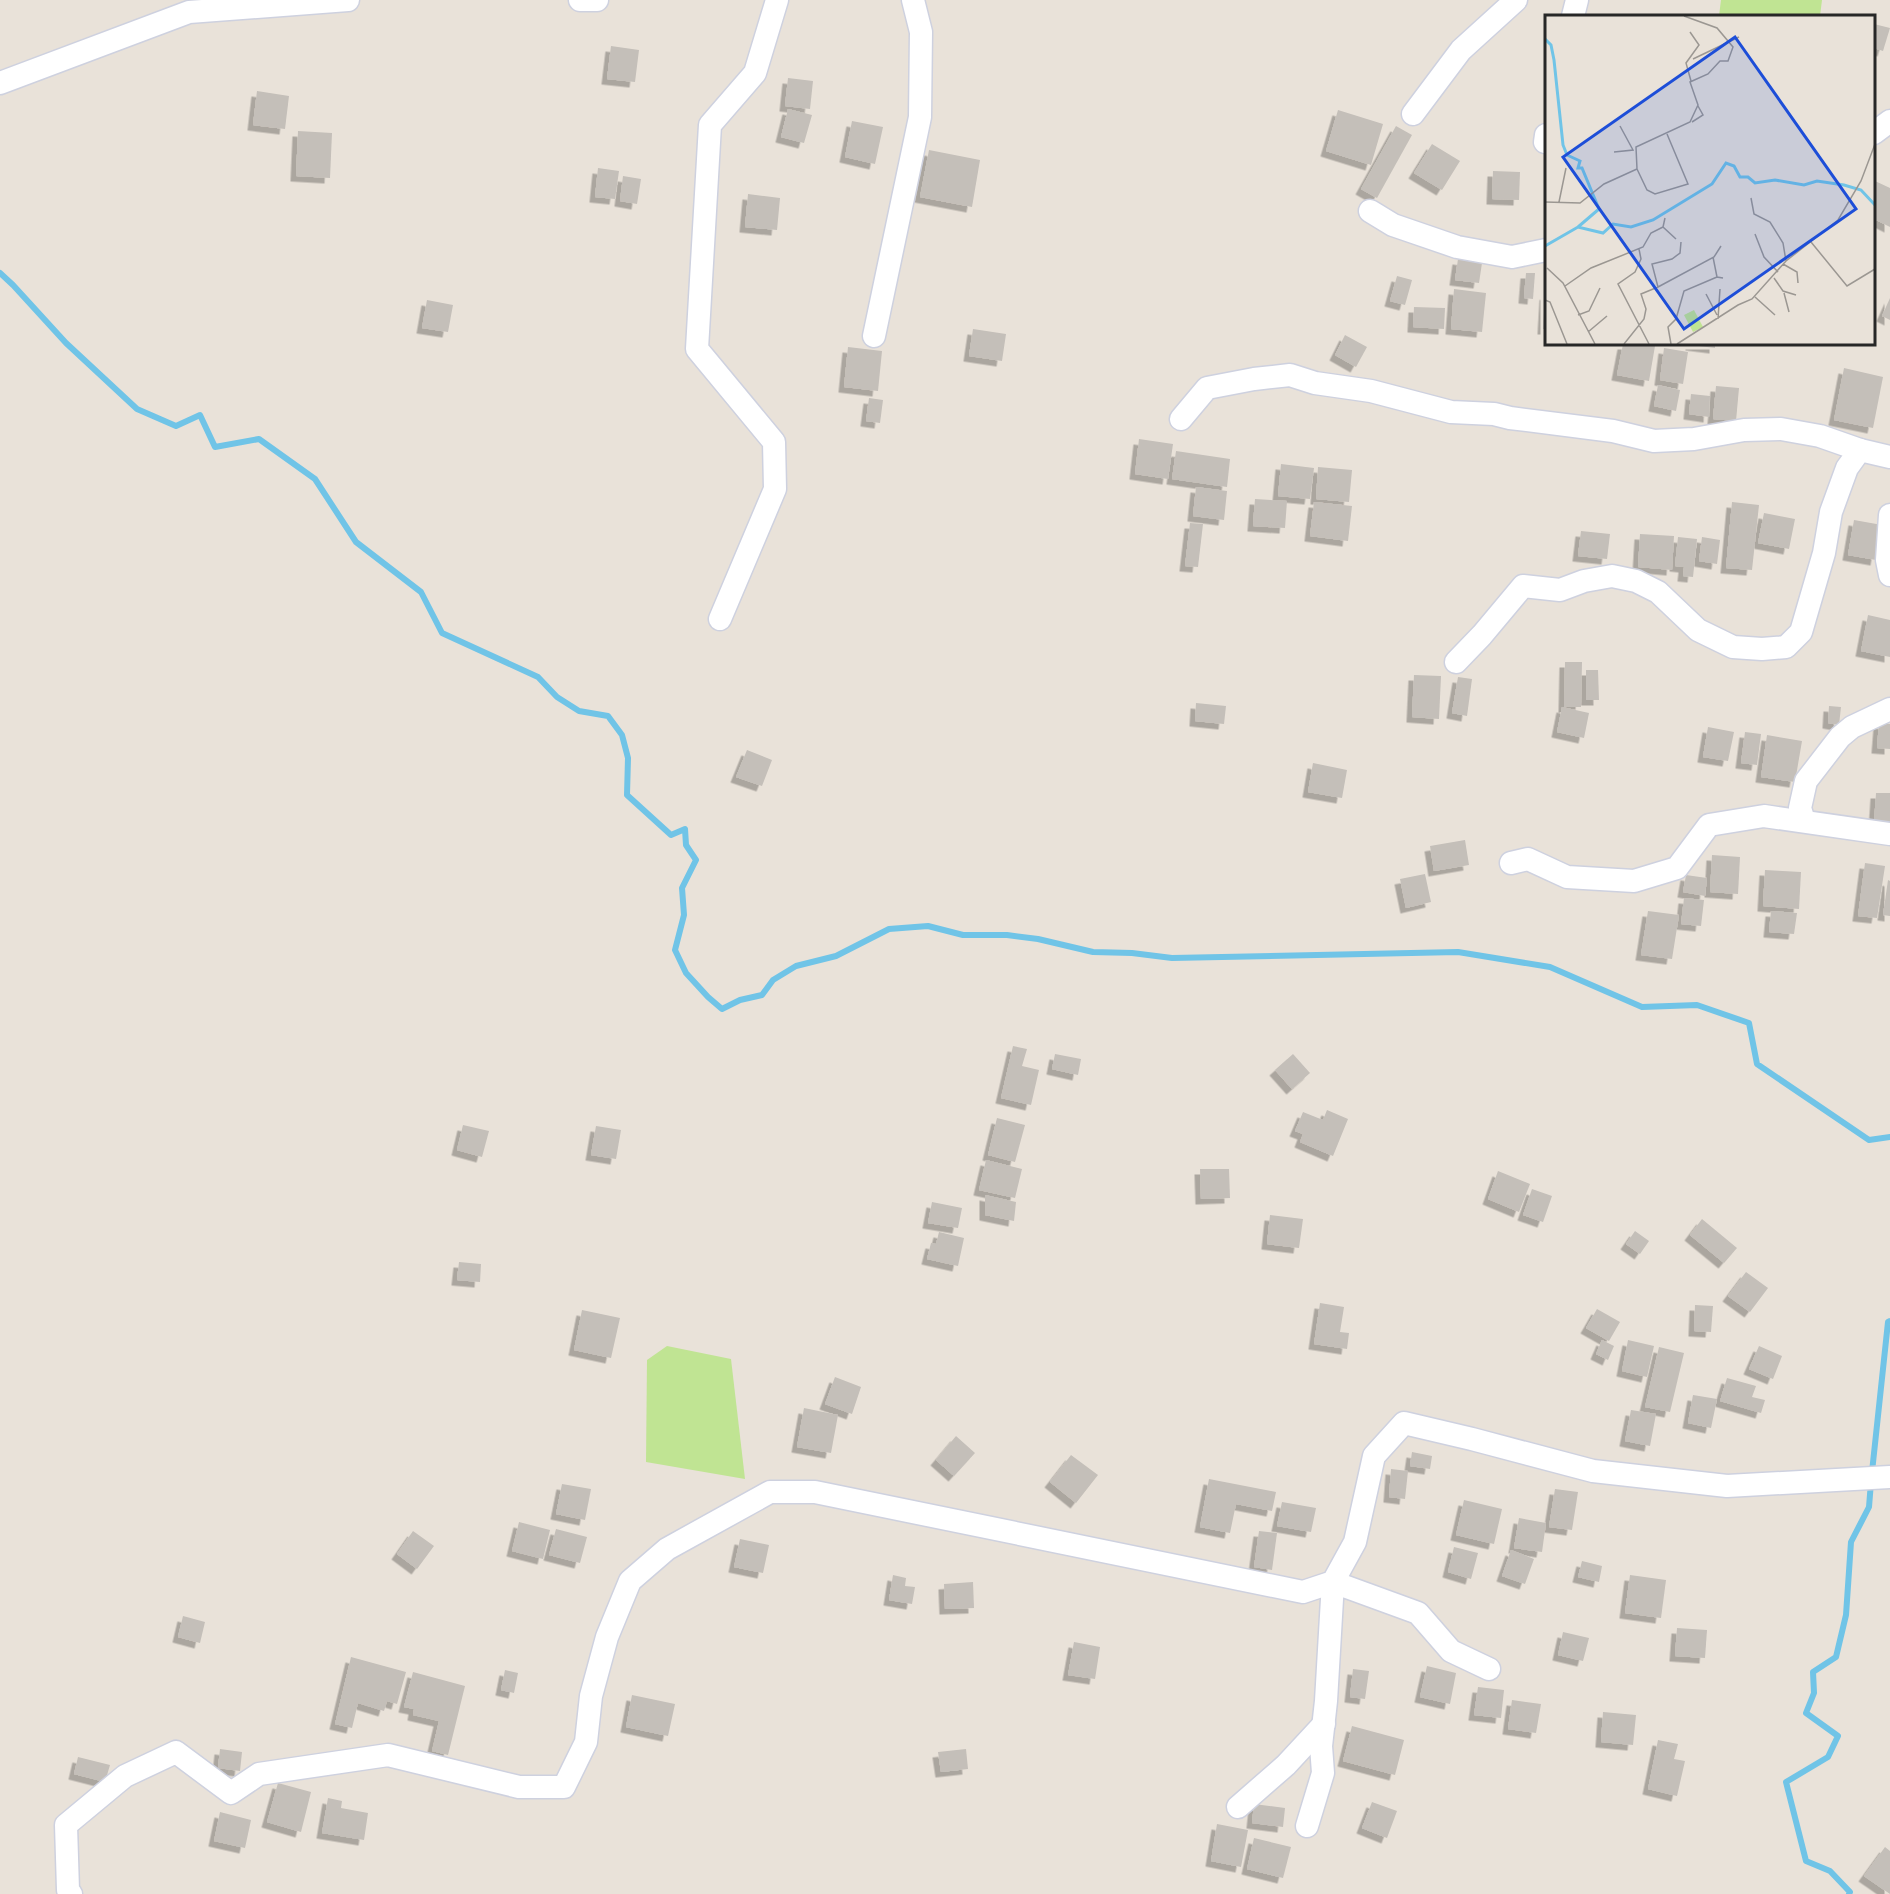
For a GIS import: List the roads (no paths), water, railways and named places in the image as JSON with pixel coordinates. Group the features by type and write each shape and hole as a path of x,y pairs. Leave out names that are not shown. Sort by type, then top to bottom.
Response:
{"street":[{"path":"0,82 189,12 348,0"},
{"path":"580,0 597,0"},
{"path":"720,620 775,489 775,477 774,442 697,349 710,124 755,73 777,0"},
{"path":"874,336 920,117 921,32 913,0"},
{"path":"1413,114 1461,50 1516,0"},
{"path":"1573,15 1576,0"},
{"path":"1875,132 1890,121"},
{"path":"1370,211 1394,225 1457,247 1512,257 1545,250"},
{"path":"1181,419 1207,388 1290,375 1315,383 1371,391 1451,412 1494,414 1613,431 1654,441 1694,439 1744,430 1781,429 1820,436 1860,450 1890,457"},
{"path":"1456,662 1523,586 1560,590 1584,581 1612,576 1636,581 1658,592 1698,630 1733,647 1762,649 1786,647 1801,632 1824,554 1831,512 1847,468 1860,450"},
{"path":"1890,515 1887,560 1890,574"},
{"path":"1804,821 1800,808 1806,781 1840,737 1852,727 1890,709"},
{"path":"1511,863 1528,859 1567,877 1634,881 1677,868 1709,825 1757,816 1890,834"},
{"path":"1307,1826 1323,1773 1321,1746 1333,1582 1355,1542 1374,1456 1404,1424 1472,1438 1593,1471 1727,1486 1888,1477"},
{"path":"71,1894 68,1890 66,1825 125,1776 176,1752 231,1793 259,1774 388,1755 519,1787 564,1787 586,1742 591,1696 607,1637 630,1581 667,1549 771,1492 815,1492 1303,1592 1333,1582 1418,1613 1451,1651 1489,1669"},
{"path":"1238,1807 1286,1765 1324,1724"}],"waterway":[{"path":"0,273 66,343 137,409 176,426 200,415 215,447 259,439 315,479 356,542 421,592 442,633 538,677 557,697 579,711 608,716 622,735 628,758 627,795 671,835 685,829 686,845 696,860 682,888 684,915 675,950 686,973 722,1009 740,1000 762,995 773,980 796,966 836,956 889,929 928,926 963,935 1007,935 1038,939 1093,952 1132,953 1172,958 1458,952 1550,967 1642,1007 1697,1005 1749,1023 1757,1064 1869,1140 1890,1137"},
{"path":"1872,1472 1888,1322 1890,1321"},
{"path":"1849,1894 1850,1892 1830,1871 1806,1861 1786,1782 1828,1757 1838,1736 1806,1713 1814,1693 1813,1672 1836,1657 1846,1615 1851,1542 1869,1507 1871,1482"}]}
